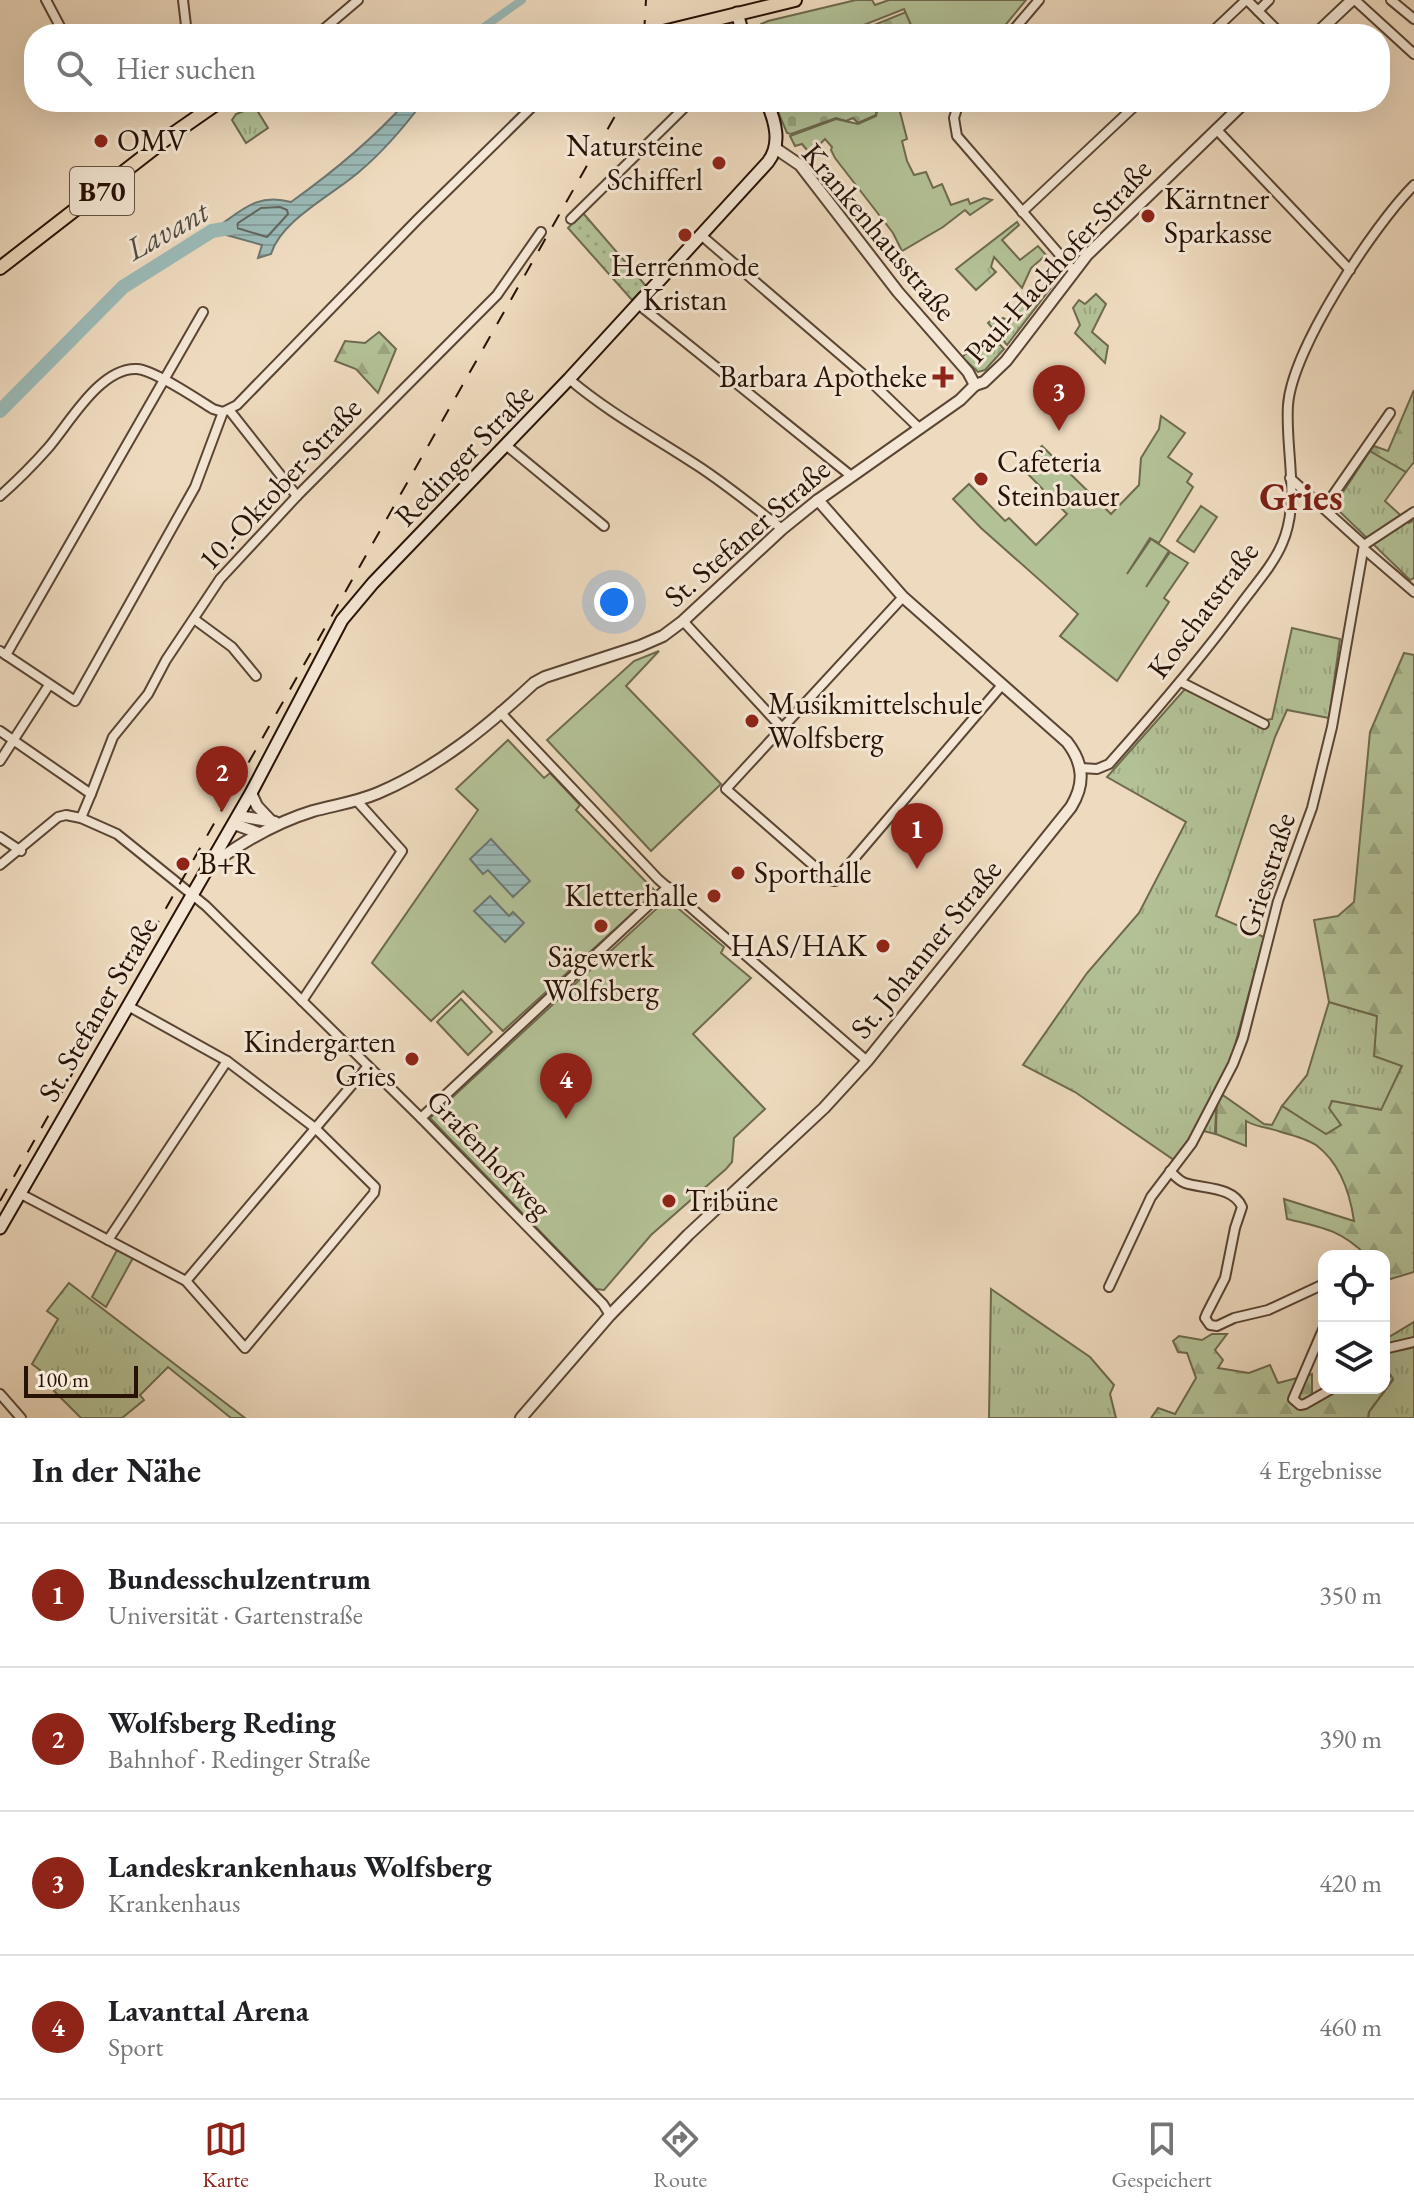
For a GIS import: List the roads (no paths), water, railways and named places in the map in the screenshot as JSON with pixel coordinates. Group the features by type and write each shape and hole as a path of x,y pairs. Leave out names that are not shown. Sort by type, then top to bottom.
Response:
{"main road":[{"path":"694,24 795,0"},
{"path":"737,13 740,24"},
{"name":"B70","path":"0,268 194,112"},
{"path":"771,112 775,123 775,148"},
{"name":"Redinger Straße","path":"208,867 251,793 342,620 373,583 507,446 702,236 768,162 775,148"},
{"name":"St. Stefaner Straße","path":"0,1228 208,867"}],"street":[{"path":"46,0 59,24"},
{"path":"183,0 186,24"},
{"path":"330,24 358,0"},
{"path":"1019,24 1039,0"},
{"path":"1221,24 1247,0 1271,24"},
{"path":"1258,11 1269,0"},
{"path":"1327,24 1353,0 1380,24"},
{"path":"1391,0 1414,19"},
{"path":"1390,33 1414,54"},
{"path":"203,312 3,653 75,701 195,487 227,411 527,112"},
{"path":"571,219 680,112"},
{"path":"956,112 953,124 957,136 1073,270"},
{"path":"1022,212 1128,112"},
{"name":"Paul-Hackhofer-Straße","path":"975,385 984,382 1006,361 1073,270 1234,112"},
{"path":"1216,129 1350,270"},
{"name":"Krankenhausstraße","path":"775,148 800,165 898,292 968,372 975,385"},
{"name":"Koschatstraße","path":"1081,768 1097,769 1109,764 1218,636 1282,545 1290,519 1290,389 1311,340 1350,270 1382,222 1414,185"},
{"name":"10.-Oktober-Straße","path":"81,818 113,737 148,694 166,660 220,579 297,496 497,295 541,232"},
{"path":"702,236 864,375 920,429"},
{"path":"638,304 850,475"},
{"path":"0,496 23,476 106,380 137,369 152,373 213,409 227,411 297,496"},
{"path":"569,379 613,413 701,468 782,529"},
{"name":"St. Stefaner Straße","path":"208,867 259,833 285,821 357,801 401,783 443,758 545,677 651,642 683,621 782,529 818,500 920,429 969,393 975,385"},
{"path":"1324,508 1390,413"},
{"path":"507,446 604,526"},
{"path":"1290,478 1414,592"},
{"path":"818,500 903,597 1067,742 1081,768"},
{"path":"1364,547 1414,512"},
{"name":"Griesstraße","path":"1109,1287 1151,1197 1192,1143 1243,1038 1278,901 1312,808 1332,727 1364,547"},
{"path":"903,597 726,789 830,880 835,881 1002,685"},
{"path":"194,619 232,647 256,676"},
{"path":"683,621 783,729"},
{"path":"1181,682 1264,724"},
{"path":"0,761 49,685"},
{"path":"500,712 668,887 867,1061"},
{"path":"0,731 91,794"},
{"name":"St. Johanner Straße","path":"521,1418 610,1315 688,1235 824,1108 867,1061 1071,807 1081,787 1081,768"},
{"path":"251,793 257,806 272,822"},
{"path":"302,1001 402,851 357,801"},
{"path":"0,865 21,851 58,817 81,818"},
{"name":"Grafenhofweg","path":"81,818 117,834 192,894 421,1118 603,1304 610,1315"},
{"path":"236,820 259,833"},
{"name":"St. Stefaner Straße","path":"236,820 285,821"},
{"path":"0,837 21,851"},
{"path":"421,1118 668,887"},
{"path":"19,1193 186,1281 245,1348 374,1193 375,1187 315,1128 227,1061 128,1006"},
{"path":"108,1240 227,1061"},
{"path":"186,1281 368,1066"},
{"path":"1170,1171 1181,1182 1217,1189 1238,1199 1242,1207 1225,1278 1205,1318 1210,1325 1217,1326 1234,1318 1268,1310 1318,1287"},
{"path":"1318,1341 1293,1399 1300,1405 1322,1394"},
{"path":"1390,1348 1414,1342"},
{"path":"0,1394 21,1418"}],"water":[{"path":"396,112 415,112 369,163 296,219 285,230 271,254 258,258 262,245 212,231 258,202 291,202"},
{"path":"491,839 530,881 513,897 488,870 483,874 470,859"},
{"path":"490,896 509,916 513,912 524,923 505,942 474,911"}],"waterway":[{"path":"488,24 522,0"},
{"name":"Lavant","path":"0,411 123,287 212,231 230,228"}],"railway":[{"path":"645,24 646,0"},
{"path":"0,1201 617,112"}],"place":[{"name":"OMV","path":"101,141"},
{"name":"Natursteine Schifferl","path":"719,163"},
{"name":"Kärntner Sparkasse","path":"1148,216"},
{"name":"Herrenmode Kristan","path":"685,235"},
{"name":"Barbara Apotheke","path":"943,377"},
{"name":"Landeskrankenhaus Wolfsberg","path":"1059,431"},
{"name":"Cafeteria Steinbauer","path":"981,479"},
{"name":"Musikmittelschule Wolfsberg","path":"752,721"},
{"name":"Wolfsberg Reding","path":"222,812"},
{"name":"B+R","path":"183,864"},
{"name":"Bundesschulzentrum","path":"917,869"},
{"name":"Sporthalle","path":"738,873"},
{"name":"Kletterhalle","path":"714,896"},
{"name":"Sägewerk Wolfsberg","path":"601,926"},
{"name":"HAS/HAK","path":"883,946"},
{"name":"Kindergarten Gries","path":"412,1059"},
{"name":"Lavanttal Arena","path":"566,1119"},
{"name":"Tribüne","path":"669,1201"}],"district":[{"name":"Gries","path":"1301,497"}]}
